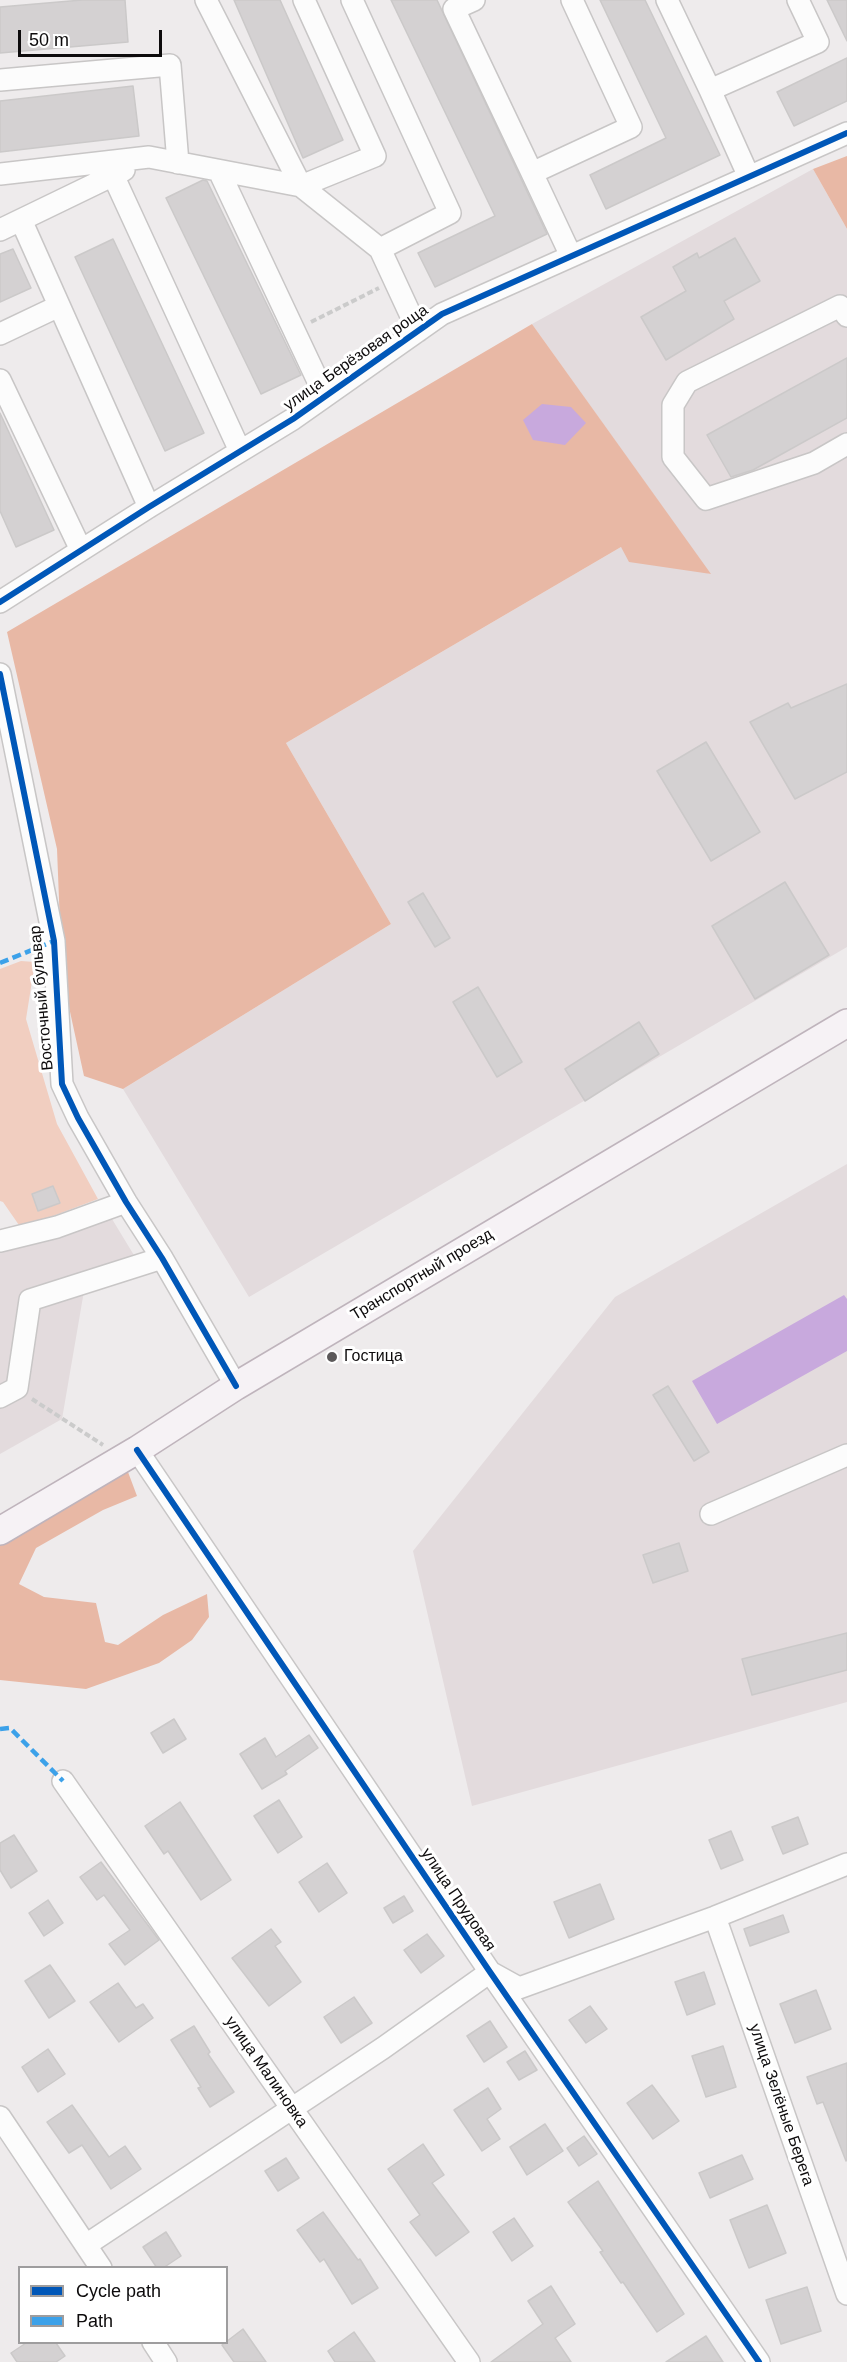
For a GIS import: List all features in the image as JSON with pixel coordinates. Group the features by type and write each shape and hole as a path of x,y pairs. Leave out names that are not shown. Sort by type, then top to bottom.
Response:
{"main road":[{"name":"Транспортный проезд","path":"0,1532 137,1450 236,1386 847,1023"}],"street":[{"path":"206,0 301,186 380,249 418,331"},
{"path":"0,174 149,158 301,186 375,156 304,0"},
{"path":"352,0 450,213 380,249"},
{"path":"474,0 454,9 571,256"},
{"path":"532,173 631,127 572,0"},
{"path":"668,0 749,177"},
{"path":"710,90 818,42 798,0"},
{"path":"0,80 170,65 178,163"},
{"name":"улица Берёзовая роща","path":"0,602 325,396 442,315 847,133"},
{"path":"0,230 149,158"},
{"path":"219,171 325,396"},
{"path":"113,175 240,451"},
{"path":"21,220 149,507"},
{"path":"0,334 59,306"},
{"path":"847,316 840,306 687,382 673,405 673,457 706,499 814,463 847,444"},
{"path":"0,380 81,550"},
{"name":"Восточный бульвар","path":"0,674 54,941 62,1084 78,1118 126,1202 162,1258 236,1386"},
{"path":"0,1241 57,1227 126,1202"},
{"path":"8,1393 30,1300 162,1258"},
{"name":"улица Прудовая","path":"137,1450 490,1972 759,2362"},
{"path":"711,1514 847,1455"},
{"name":"улица Малиновка","path":"63,1781 469,2362"},
{"path":"86,2245 383,2048 490,1972 519,1988 715,1917 847,1864"},
{"name":"улица Зелёные Берега","path":"715,1917 847,2294"},
{"path":"0,2117 100,2266"},
{"path":"154,2344 166,2362"}],"path":[{"path":"294,330 395,280"},
{"path":"8,1393 101,1446 110,1441"}],"shaded area":[{"path":"847,156 847,229 813,169"},
{"path":"813,169 847,229 847,947 249,1297 123,1089 391,924 286,743 621,547 710,574 532,324"},
{"path":"532,324 711,574 629,562 621,547 286,743 391,924 123,1089 84,1076 62,975 57,849 7,632"},
{"path":"542,404 571,407 586,423 565,445 533,440 523,420"},
{"path":"21,961 35,962 26,1019 57,1124 98,1199 21,1228 0,1201 0,969"},
{"path":"847,1164 847,1702 472,1806 413,1551 615,1297"},
{"path":"112,1219 146,1275 84,1291 62,1419 0,1454 0,1250"},
{"path":"844,1295 847,1299 847,1351 717,1424 692,1381"},
{"path":"128,1472 137,1496 103,1510 36,1548 19,1584 44,1597 96,1603 105,1642 118,1645 163,1615 207,1594 209,1617 192,1640 159,1663 86,1689 0,1680 0,1541 103,1482"}],"building":[{"path":"82,0 125,0 128,42 0,53 0,7"},
{"path":"234,0 280,0 343,140 303,158"},
{"path":"391,0 437,0 547,234 435,287 418,253 495,216"},
{"path":"600,0 645,0 720,155 606,209 590,175 666,138"},
{"path":"827,0 847,0 847,41"},
{"path":"847,58 847,101 794,126 777,92"},
{"path":"133,86 139,136 0,152 0,101"},
{"path":"203,180 207,181 301,375 261,394 166,198"},
{"path":"735,238 760,281 724,301 734,319 666,360 641,317 686,291 673,267 697,253 699,258"},
{"path":"113,239 204,433 165,451 75,257"},
{"path":"13,249 31,288 0,302 0,254"},
{"path":"847,358 847,418 753,470 731,477 707,435"},
{"path":"0,413 54,530 16,547 0,511"},
{"path":"847,684 847,772 795,799 750,722 788,703 791,708"},
{"path":"706,742 760,832 711,861 657,771"},
{"path":"785,882 829,955 755,999 712,926"},
{"path":"423,893 450,938 435,947 408,902"},
{"path":"478,987 522,1062 497,1077 453,1002"},
{"path":"639,1022 659,1054 585,1101 565,1069"},
{"path":"53,1186 60,1203 38,1211 32,1194"},
{"path":"668,1386 709,1452 694,1461 653,1395"},
{"path":"679,1543 688,1571 653,1583 643,1555"},
{"path":"847,1633 847,1670 752,1695 742,1659"},
{"path":"174,1719 186,1739 163,1753 151,1733"},
{"path":"309,1735 318,1748 285,1771 287,1774 262,1789 240,1754 265,1738 276,1757"},
{"path":"279,1800 302,1837 278,1853 254,1816"},
{"path":"180,1802 231,1880 201,1900 168,1851 164,1854 145,1826"},
{"path":"798,1817 808,1844 783,1854 772,1827"},
{"path":"731,1831 743,1860 721,1869 709,1840"},
{"path":"14,1835 37,1871 11,1888 0,1870 0,1843"},
{"path":"101,1862 159,1940 125,1965 109,1944 130,1930 104,1895 97,1900 80,1877"},
{"path":"327,1863 347,1893 319,1912 299,1882"},
{"path":"600,1884 614,1919 569,1938 554,1902"},
{"path":"404,1896 413,1911 393,1923 384,1908"},
{"path":"48,1900 63,1923 44,1936 29,1913"},
{"path":"783,1915 789,1932 750,1946 744,1929"},
{"path":"271,1929 281,1942 275,1946 301,1982 269,2006 232,1958"},
{"path":"427,1934 444,1956 421,1973 404,1950"},
{"path":"50,1965 75,2001 49,2018 25,1981"},
{"path":"704,1972 715,2004 687,2015 675,1982"},
{"path":"118,1983 136,2008 143,2004 153,2018 119,2042 90,2002"},
{"path":"816,1990 831,2029 795,2043 780,2004"},
{"path":"354,1997 372,2023 341,2043 324,2017"},
{"path":"590,2006 607,2029 586,2043 569,2020"},
{"path":"490,2021 507,2047 484,2062 467,2036"},
{"path":"194,2026 210,2052 208,2054 234,2092 210,2107 198,2088 201,2087 171,2040"},
{"path":"723,2046 736,2087 706,2097 692,2056"},
{"path":"48,2049 65,2074 38,2092 22,2067"},
{"path":"525,2051 537,2070 519,2080 507,2062"},
{"path":"847,2063 846,2161 823,2102 817,2104 807,2077"},
{"path":"652,2085 679,2121 653,2139 627,2103"},
{"path":"488,2088 501,2109 487,2119 500,2139 482,2151 454,2110"},
{"path":"72,2105 109,2157 125,2146 141,2169 111,2189 82,2145 69,2153 47,2122"},
{"path":"545,2124 563,2151 527,2175 510,2147"},
{"path":"584,2136 597,2154 579,2166 567,2148"},
{"path":"423,2144 444,2175 432,2183 469,2232 436,2256 410,2222 420,2215 388,2169"},
{"path":"742,2155 753,2179 710,2198 699,2173"},
{"path":"286,2158 299,2178 278,2191 265,2171"},
{"path":"598,2181 684,2314 657,2332 623,2282 621,2283 600,2252 603,2251 568,2202"},
{"path":"767,2205 786,2253 749,2268 730,2220"},
{"path":"323,2212 358,2260 360,2259 378,2288 352,2304 324,2259 320,2262 297,2230"},
{"path":"514,2218 533,2246 512,2261 493,2232"},
{"path":"166,2232 181,2256 166,2266 156,2266 143,2247"},
{"path":"551,2286 575,2324 555,2338 571,2362 491,2362 543,2324 528,2301"},
{"path":"807,2287 821,2331 781,2344 766,2300"},
{"path":"243,2329 266,2362 234,2362 222,2345 228,2344 228,2340"},
{"path":"354,2332 375,2362 335,2362 328,2351"},
{"path":"706,2336 723,2362 666,2362"},
{"path":"24,2344 57,2344 65,2356 56,2362 17,2362 11,2353"}],"marked path":[{"path":"0,963 54,941"},
{"path":"0,1729 10,1728 63,1781"}],"cycle path":[{"path":"0,602 293,419 442,314 847,133"},
{"path":"0,674 54,941 62,1084 78,1118 126,1202 162,1258 236,1386"},
{"path":"137,1450 490,1972 759,2362"}],"place":[{"name":"Гостица","path":"332,1357"}]}
